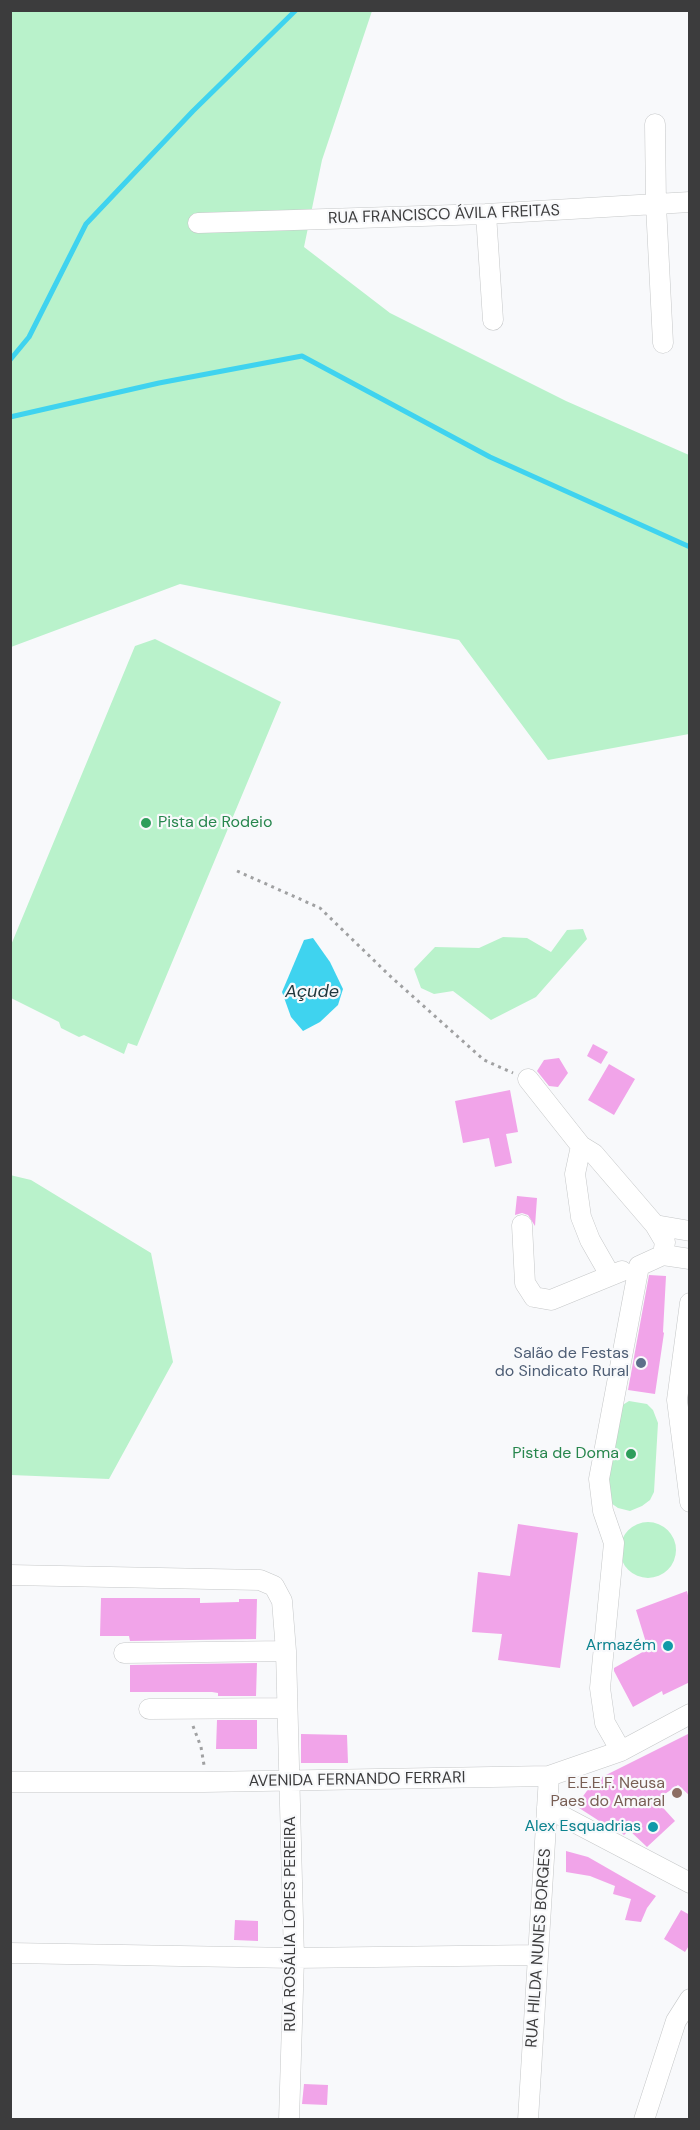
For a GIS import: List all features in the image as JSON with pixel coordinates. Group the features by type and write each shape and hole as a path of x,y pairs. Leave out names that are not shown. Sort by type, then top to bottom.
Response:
{"street":[{"path":"655,124 656,205 663,343"},
{"name":"RUA FRANCISCO ÁVILA FREITAS","path":"198,223 486,214 690,202"},
{"path":"486,214 493,320"},
{"path":"528,1079 581,1146 594,1154 656,1225 665,1242 663,1255"},
{"path":"581,1146 575,1174 581,1218 609,1275"},
{"path":"522,1225 525,1283 534,1297 551,1300 663,1255 690,1259"},
{"path":"656,1225 690,1231"},
{"path":"621,1751 605,1723 600,1688 614,1543 603,1511 599,1479 639,1266"},
{"path":"690,1303 677,1401 684,1418 690,1502"},
{"name":"RUA ROSÁLIA LOPES PEREIRA","path":"10,1575 260,1580 274,1586 282,1601 286,1651 294,1958 289,2120"},
{"path":"124,1653 286,1651"},
{"path":"149,1709 287,1708"},
{"name":"AVENIDA FERNANDO FERRARI","path":"10,1782 204,1782 549,1776 621,1751 690,1714"},
{"name":"RUA HILDA NUNES BORGES","path":"528,2120 549,1776"},
{"path":"547,1808 690,1882"},
{"path":"10,1953 294,1958 538,1955"},
{"path":"644,2120 676,2021 690,1999"}],"path":[{"path":"237,871 320,908 388,975 484,1060 528,1079"},
{"path":"181,1709 198,1734 204,1762 204,1782"}],"green space":[{"path":"10,11 372,11 322,160 304,247 390,313 566,401 689,455 689,734 548,760 459,640 180,584 11,647"},
{"name":"Pista de Rodeio","path":"155,639 281,702 137,1046 128,1043 124,1054 84,1035 79,1037 61,1028 59,1022 11,998 11,945 135,646"},
{"path":"583,929 587,939 536,997 491,1020 453,991 434,994 421,988 414,969 435,947 479,948 503,937 527,938 551,952 567,930"},
{"path":"10,1175 31,1180 151,1253 173,1362 109,1479 11,1475"},
{"name":"Pista de Doma","path":"629,1401 647,1404 653,1410 658,1423 654,1492 650,1500 630,1511 618,1508 608,1501 604,1492 621,1406"},
{"path":"642,1522 654,1522 664,1526 672,1534 676,1550 672,1566 664,1574 654,1578 642,1578 632,1574 624,1566 620,1556 620,1544 624,1534 632,1526"}],"water":[{"name":"Açude","path":"313,938 330,962 343,989 338,1005 320,1022 303,1031 291,1017 282,992 304,940"}],"building":[{"path":"593,1044 608,1052 601,1064 587,1056"},
{"path":"559,1058 568,1073 558,1087 549,1086 537,1071 544,1060"},
{"path":"609,1064 635,1079 614,1115 588,1100"},
{"path":"510,1090 518,1132 506,1134 512,1163 495,1167 489,1138 463,1143 455,1101"},
{"path":"517,1196 537,1198 535,1226 528,1215 522,1213 515,1215"},
{"path":"649,1275 666,1276 664,1333 655,1394 628,1390"},
{"path":"518,1524 578,1533 560,1668 498,1660 502,1634 472,1632 478,1572 510,1576"},
{"name":"Armazém","path":"687,1591 690,1604 690,1682 663,1695 662,1691 633,1707 614,1668 648,1649 636,1610"},
{"path":"101,1598 200,1598 200,1603 257,1599 256,1639 130,1641 129,1636 100,1636"},
{"path":"257,1663 256,1696 218,1696 218,1693 212,1692 130,1692 130,1665"},
{"path":"217,1720 257,1720 257,1749 216,1749"},
{"path":"690,1733 690,1796 678,1785 656,1800 675,1821 647,1847 629,1830 624,1835 611,1823 607,1826 576,1806 594,1781"},
{"path":"301,1734 347,1735 348,1763 301,1763"},
{"path":"566,1851 588,1857 656,1896 641,1922 625,1920 631,1899 613,1894 615,1886 590,1876 566,1872"},
{"path":"681,1910 690,1915 690,1944 685,1952 664,1939"},
{"path":"235,1920 258,1921 258,1941 234,1940"},
{"path":"304,2084 328,2085 327,2105 302,2104"}],"waterway":[{"path":"10,360 29,337 86,224 193,111 296,10"},
{"path":"10,417 159,383 302,356 490,457 690,547"}],"place":[{"name":"Pista de Rodeio","path":"146,823"},
{"name":"Salão de Festas do Sindicato Rural","path":"641,1363"},
{"name":"Pista de Doma","path":"631,1454"},
{"name":"Armazém","path":"668,1646"},
{"name":"E.E.E.F. Neusa Paes do Amaral","path":"677,1793"},
{"name":"Alex Esquadrias","path":"653,1827"}]}
